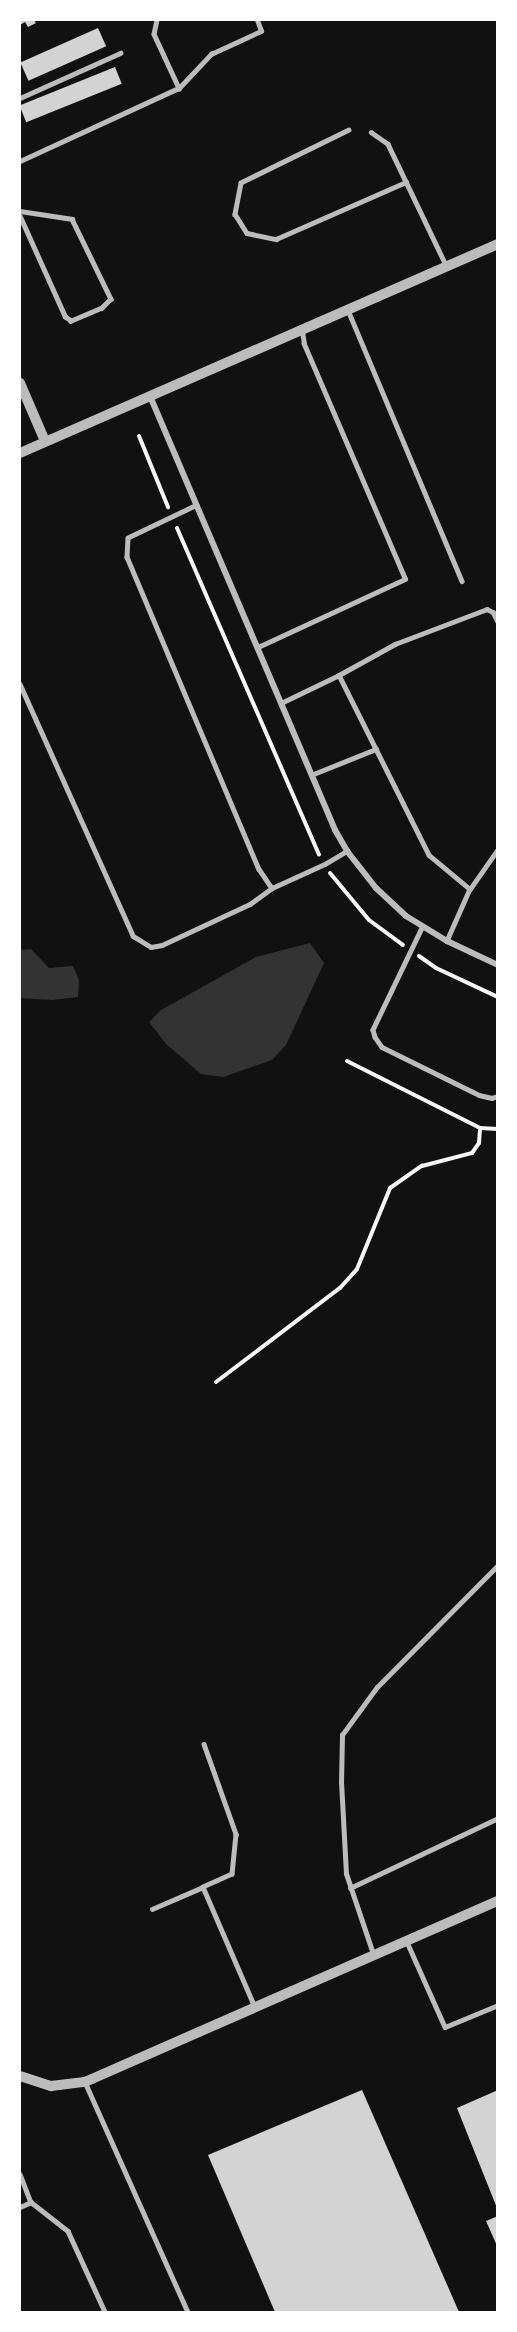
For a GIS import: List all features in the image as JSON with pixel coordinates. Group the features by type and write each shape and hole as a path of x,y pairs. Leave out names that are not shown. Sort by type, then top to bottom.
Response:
{"street":[{"path":"20,453 498,244"},
{"path":"20,382 45,441"},
{"path":"150,396 311,775 347,851 389,903 422,928 498,965"},
{"path":"20,2076 51,2086 85,2082 498,1901"}],"lane":[{"path":"157,20 154,34 179,88"},
{"path":"20,160 179,88 211,54 261,30 256,20"},
{"path":"20,98 120,53"},
{"path":"349,130 240,183 235,214 247,233 276,239 406,182"},
{"path":"371,132 388,144 447,267"},
{"path":"20,211 72,219 111,299 102,308 71,321 65,317 20,217"},
{"path":"348,310 462,581"},
{"path":"258,647 405,579 304,344 301,329"},
{"path":"197,506 128,538 127,557 258,869 272,888"},
{"path":"281,703 395,644 487,609 493,612 498,622"},
{"path":"339,675 429,855 470,889"},
{"path":"20,684 133,936 151,947 162,945 250,904 272,888 347,851"},
{"path":"311,775 376,749"},
{"path":"447,941 470,889 498,849"},
{"path":"422,928 373,1030 375,1037 382,1047 479,1095 498,1096"},
{"path":"373,1957 350,1888 345,1851 342,1735 376,1687 498,1565"},
{"path":"152,1910 232,1874 236,1834 204,1744"},
{"path":"350,1888 498,1818"},
{"path":"202,1887 256,2009"},
{"path":"407,1941 445,2027 498,2005"},
{"path":"85,2082 188,2313"},
{"path":"20,2174 31,2202 68,2231 105,2313"},
{"path":"20,2207 31,2202"}],"path":[{"path":"347,1061 480,1128 498,1130"},
{"path":"216,1382 340,1288 357,1269 390,1188 422,1166 472,1153 479,1143 480,1128"}],"shaded area":[{"path":"310,943 324,963 286,1045 272,1060 223,1077 201,1074 166,1044 149,1022 161,1010 256,957"},
{"path":"31,949 49,968 73,966 79,980 78,997 52,1000 20,998 20,950"}],"building":[{"path":"20,20 34,20 36,23 28,27 25,22 20,25"},
{"path":"98,28 106,46 28,81 20,63"},
{"path":"115,67 122,84 26,122 20,105"},
{"path":"362,2090 459,2312 275,2312 208,2155"},
{"path":"498,2090 498,2208 497,2208 457,2108"},
{"path":"498,2216 498,2248 486,2221"}]}
